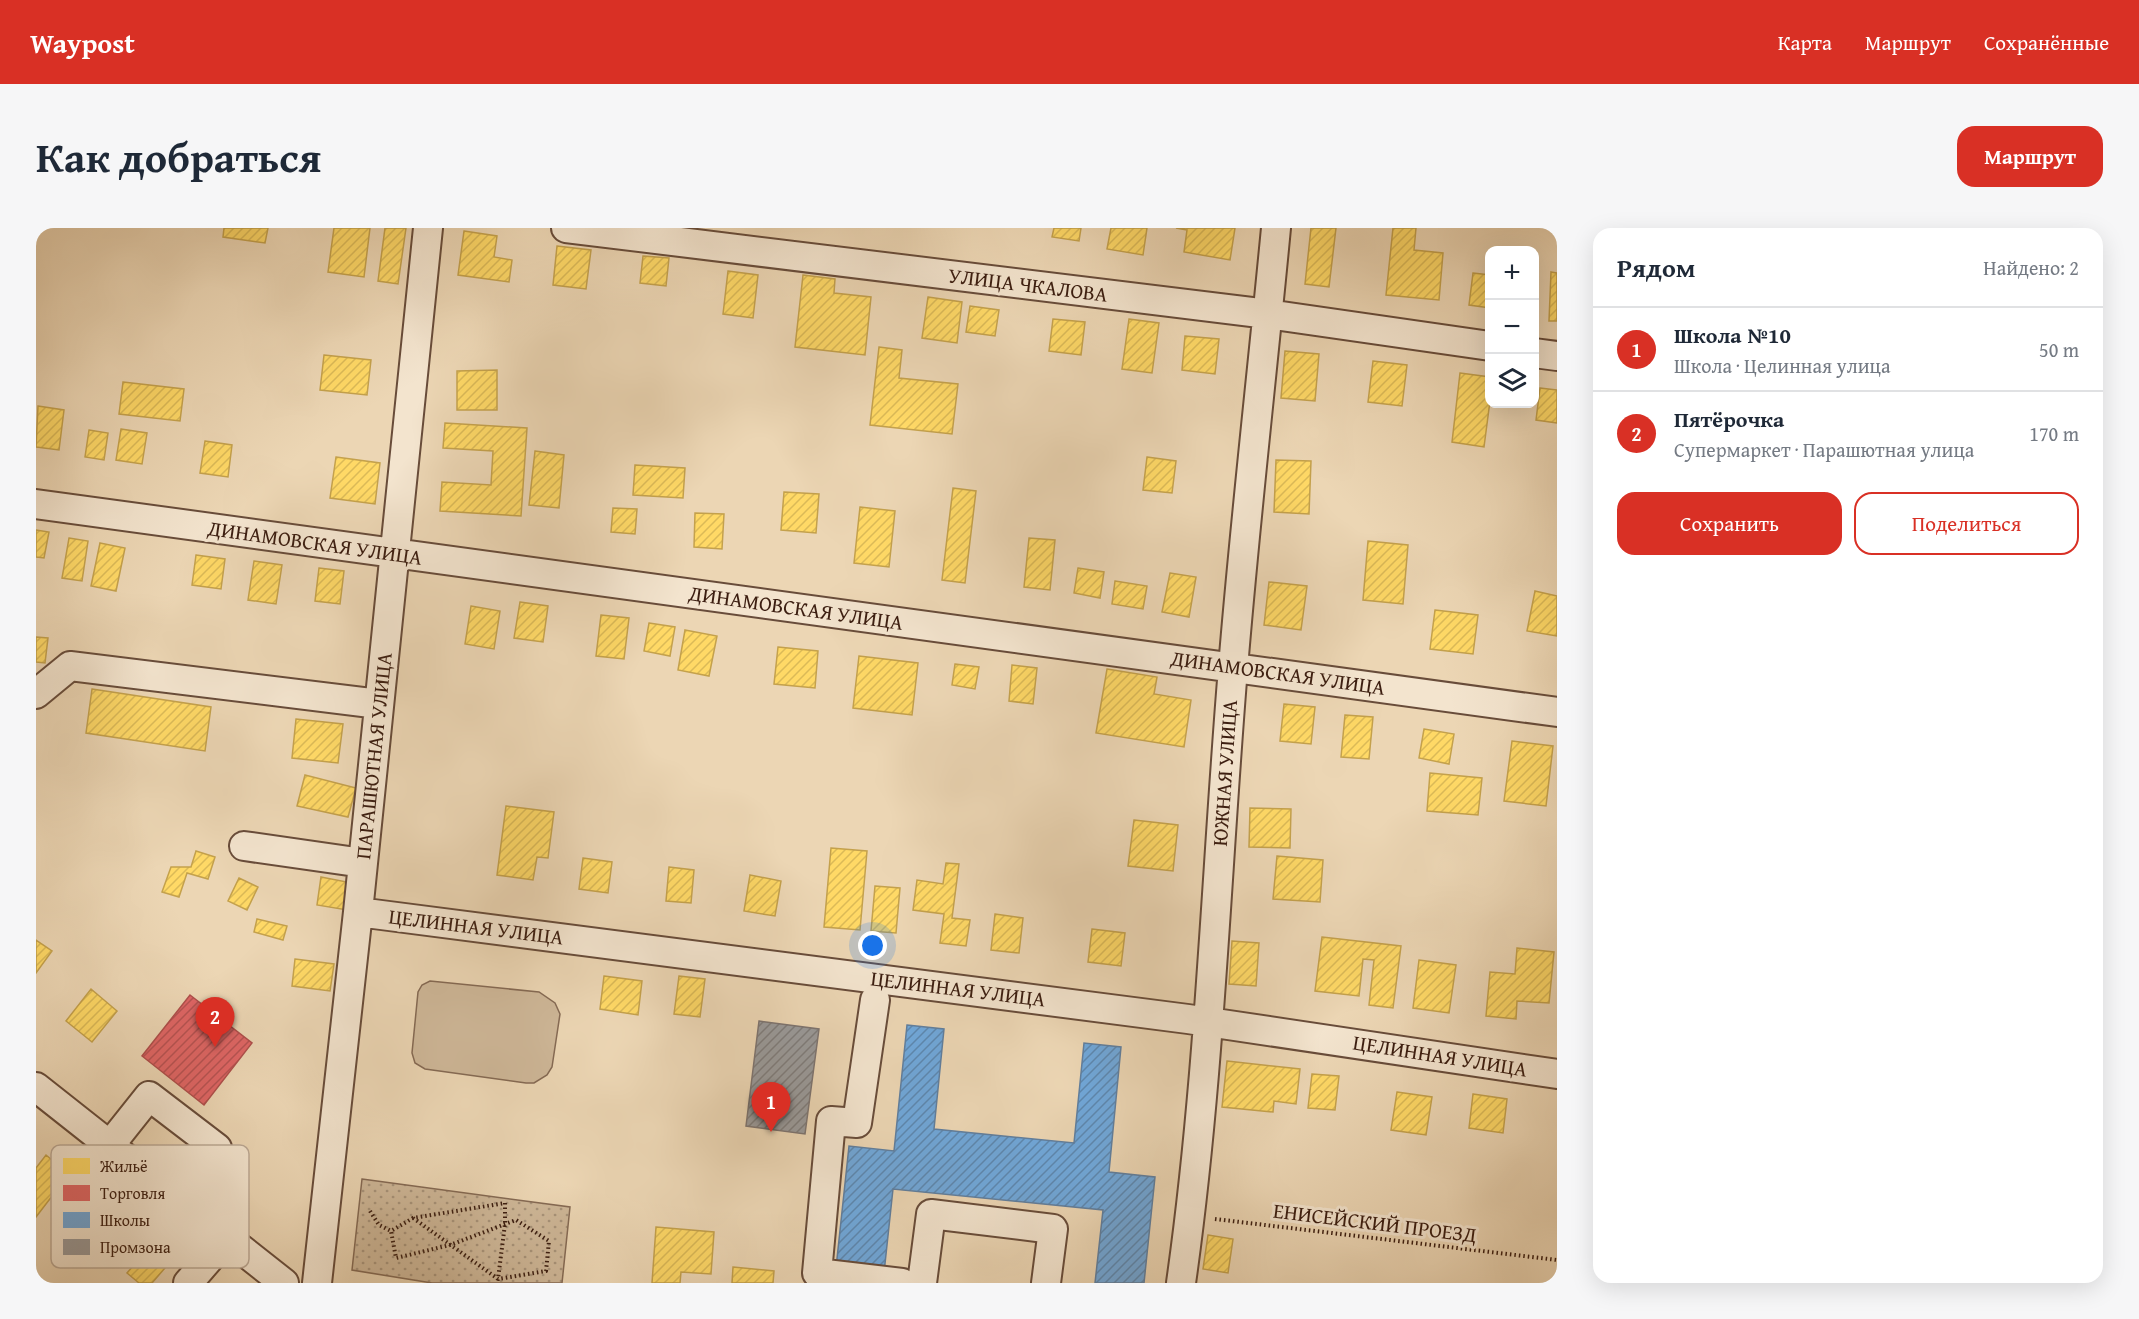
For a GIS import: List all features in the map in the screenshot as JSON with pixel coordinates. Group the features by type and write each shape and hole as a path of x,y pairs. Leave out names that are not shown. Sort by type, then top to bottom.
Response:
{"street":[{"name":"ПАРАШЮТНАЯ УЛИЦА","path":"317,1283 358,912 428,228"},
{"name":"УЛИЦА ЧКАЛОВА","path":"566,228 1268,314 1485,345"},
{"name":"ЮЖНАЯ УЛИЦА","path":"1181,1283 1190,1216 1207,1021 1233,666 1276,228"},
{"path":"1539,353 1557,356"},
{"name":"ДИНАМОВСКАЯ УЛИЦА","path":"36,504 1557,712"},
{"path":"36,694 70,666 379,704"},
{"path":"244,846 363,863"},
{"name":"ЦЕЛИННАЯ УЛИЦА","path":"358,912 1207,1021 1557,1074"},
{"path":"875,1000 857,1123 831,1121 816,1273 902,1283"},
{"path":"36,1087 110,1145 149,1096 213,1145"},
{"path":"922,1283 931,1214 1053,1229 1046,1283"},
{"path":"249,1255 284,1283"},
{"path":"188,1283 201,1268"}],"path":[{"path":"391,1231 413,1218 505,1203 505,1224 497,1281"},
{"path":"370,1211 379,1225 391,1231"},
{"name":"ЕНИСЕЙСКИЙ ПРОЕЗД","path":"1190,1216 1557,1260"},
{"path":"391,1231 396,1258 450,1245 516,1220 549,1241 546,1271 497,1281 450,1245 413,1218"}],"shaded area":[{"path":"430,981 539,992 555,1003 560,1014 552,1067 547,1075 534,1083 526,1083 425,1069 415,1063 412,1053 418,992 422,985"},
{"path":"362,1179 570,1207 562,1283 432,1283 352,1270"}],"building: Жильё":[{"path":"224,228 268,228 265,243 223,237"},
{"path":"334,228 370,228 364,277 328,272"},
{"path":"385,228 406,228 398,284 378,281"},
{"path":"1054,228 1081,228 1079,241 1052,237"},
{"path":"1111,228 1147,228 1143,255 1107,249"},
{"path":"1176,228 1235,228 1230,260 1184,252 1187,230"},
{"path":"1311,228 1336,228 1329,287 1305,284"},
{"path":"1393,228 1416,228 1414,250 1443,253 1439,300 1386,295"},
{"path":"464,231 497,236 494,257 512,260 509,282 458,275"},
{"path":"557,246 591,250 586,289 553,285"},
{"path":"643,256 669,258 666,286 640,283"},
{"path":"728,271 758,275 753,318 723,314"},
{"path":"1551,272 1557,273 1557,321 1549,321"},
{"path":"1473,273 1485,274 1485,307 1469,305"},
{"path":"803,275 835,279 834,293 871,297 865,355 795,347"},
{"path":"928,297 962,302 957,343 922,338"},
{"path":"970,306 999,310 995,336 966,332"},
{"path":"1053,319 1085,322 1081,355 1049,351"},
{"path":"1129,319 1159,323 1152,373 1122,369"},
{"path":"1185,336 1219,339 1215,374 1182,370"},
{"path":"879,347 902,350 899,378 958,384 952,434 870,425"},
{"path":"1285,351 1319,354 1315,401 1281,398"},
{"path":"324,355 371,360 367,395 320,390"},
{"path":"1373,361 1407,365 1402,406 1368,402"},
{"path":"497,370 497,410 457,410 457,371"},
{"path":"1460,373 1485,376 1485,408 1489,408 1484,447 1452,442"},
{"path":"123,382 184,389 180,421 119,414"},
{"path":"1540,388 1557,390 1557,423 1536,420"},
{"path":"38,406 64,410 59,450 36,447"},
{"path":"445,423 527,428 521,516 440,511 442,482 491,485 493,451 443,448"},
{"path":"121,429 147,433 142,464 116,460"},
{"path":"89,430 108,433 104,460 85,457"},
{"path":"205,441 232,445 228,477 200,473"},
{"path":"535,451 564,455 559,508 529,505"},
{"path":"336,457 380,463 375,504 330,498"},
{"path":"1147,457 1176,461 1172,493 1143,490"},
{"path":"1276,460 1311,461 1309,514 1274,512"},
{"path":"635,465 685,468 683,498 633,495"},
{"path":"953,488 976,491 965,583 942,580"},
{"path":"784,492 819,494 816,533 781,530"},
{"path":"860,507 895,511 889,567 854,563"},
{"path":"613,508 637,509 635,534 611,532"},
{"path":"695,513 724,514 722,549 694,547"},
{"path":"36,530 49,532 44,558 36,557"},
{"path":"69,538 88,541 82,581 62,578"},
{"path":"1029,538 1055,540 1050,590 1024,587"},
{"path":"1368,541 1408,545 1403,604 1363,600"},
{"path":"100,543 125,548 116,591 91,586"},
{"path":"196,555 225,559 221,589 192,585"},
{"path":"254,561 282,565 276,604 248,600"},
{"path":"319,568 344,571 340,604 315,601"},
{"path":"1078,568 1104,572 1100,598 1074,593"},
{"path":"1170,573 1196,577 1189,617 1162,612"},
{"path":"1115,581 1147,586 1143,609 1112,604"},
{"path":"1269,582 1307,586 1301,630 1264,625"},
{"path":"1535,591 1557,596 1557,636 1527,631"},
{"path":"520,602 548,606 543,642 514,638"},
{"path":"471,606 500,611 494,649 465,644"},
{"path":"1435,610 1478,615 1473,654 1430,649"},
{"path":"601,615 629,618 624,659 596,656"},
{"path":"649,623 675,627 670,656 644,651"},
{"path":"685,630 717,636 709,676 678,670"},
{"path":"36,637 48,638 45,663 36,662"},
{"path":"778,647 818,651 815,688 774,684"},
{"path":"859,656 918,663 912,715 853,708"},
{"path":"955,664 979,667 975,689 952,685"},
{"path":"1012,665 1037,668 1033,704 1009,701"},
{"path":"1107,669 1157,677 1154,694 1191,700 1184,747 1096,733"},
{"path":"92,689 211,707 205,751 86,733"},
{"path":"1284,704 1315,707 1311,744 1280,741"},
{"path":"1345,715 1373,717 1369,759 1341,757"},
{"path":"296,719 343,724 338,763 292,758"},
{"path":"1424,729 1454,734 1449,764 1419,758"},
{"path":"1512,741 1553,746 1546,806 1504,801"},
{"path":"1430,773 1482,778 1478,815 1427,811"},
{"path":"305,775 356,788 348,817 297,806"},
{"path":"506,806 554,812 548,858 537,857 533,880 497,875"},
{"path":"1250,808 1291,809 1290,848 1249,847"},
{"path":"1134,820 1178,825 1173,871 1128,866"},
{"path":"831,848 867,851 860,930 824,927"},
{"path":"196,851 215,857 208,879 187,873 179,897 162,892 171,867 191,867"},
{"path":"1277,856 1323,860 1320,902 1273,899"},
{"path":"583,858 612,862 608,893 579,889"},
{"path":"946,863 959,864 952,918 970,920 966,946 940,943 944,914 913,910 917,880 943,884"},
{"path":"669,867 694,870 691,903 666,901"},
{"path":"750,875 781,881 775,916 744,911"},
{"path":"321,877 352,883 347,910 317,905"},
{"path":"239,878 258,887 247,910 228,901"},
{"path":"875,886 900,888 896,933 871,931"},
{"path":"995,914 1023,918 1019,953 991,950"},
{"path":"257,919 287,926 283,940 254,932"},
{"path":"1092,929 1125,933 1121,966 1088,962"},
{"path":"1322,937 1401,946 1393,1008 1369,1005 1374,960 1363,959 1359,996 1315,991"},
{"path":"36,940 52,951 36,973"},
{"path":"1232,941 1259,943 1256,986 1229,984"},
{"path":"1517,948 1554,952 1549,1003 1517,1001 1516,1019 1486,1016 1490,972 1515,974"},
{"path":"295,959 334,964 330,991 292,986"},
{"path":"1419,960 1456,965 1449,1013 1413,1008"},
{"path":"604,976 642,981 638,1015 600,1009"},
{"path":"679,976 705,979 700,1017 674,1014"},
{"path":"91,989 117,1011 92,1042 66,1021"},
{"path":"1227,1061 1300,1069 1296,1104 1274,1101 1273,1112 1222,1107"},
{"path":"1312,1074 1339,1076 1335,1110 1308,1108"},
{"path":"1397,1092 1432,1097 1426,1135 1391,1130"},
{"path":"1473,1094 1507,1099 1503,1133 1469,1128"},
{"path":"46,1155 51,1159 51,1197 36,1217 36,1168"},
{"path":"656,1227 714,1232 711,1274 681,1272 680,1283 652,1283"},
{"path":"1208,1235 1233,1239 1228,1273 1203,1269"},
{"path":"733,1267 774,1271 773,1283 732,1283"},
{"path":"131,1268 165,1268 152,1283 139,1283 127,1273"}],"building: Торговля":[{"path":"190,995 252,1043 204,1105 142,1056"}],"building: Школы":[{"path":"907,1025 944,1029 934,1129 1074,1143 1084,1043 1121,1047 1109,1172 1155,1177 1144,1283 1095,1283 1103,1210 893,1189 884,1273 836,1268 849,1146 894,1151"}],"building: Промзона":[{"path":"759,1021 819,1029 805,1134 746,1126"}],"place":[{"name":"Пятёрочка","path":"215,1047"},
{"name":"Школа №10","path":"771,1132"}]}
